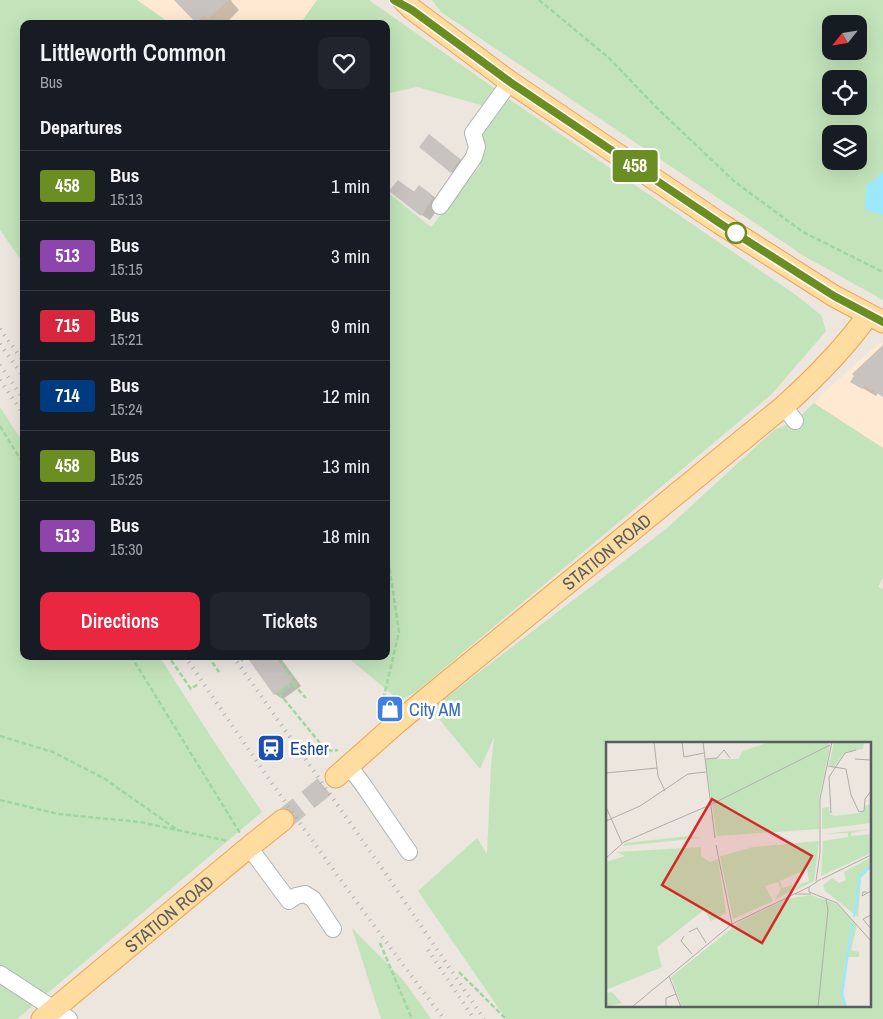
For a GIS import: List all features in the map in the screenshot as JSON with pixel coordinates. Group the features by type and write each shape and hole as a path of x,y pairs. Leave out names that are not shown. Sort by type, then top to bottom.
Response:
{"main road":[{"path":"403,3 510,82 721,224 834,296 876,318"},
{"name":"STATION ROAD","path":"342,765 790,413 814,378 876,318"},
{"name":"STATION ROAD","path":"55,1015 249,847 283,820"}],"street":[{"path":"440,206 474,157 477,147 473,134 510,82"},
{"path":"342,765 364,786 409,852"},
{"path":"249,847 289,902 296,896 304,894 313,899 333,929"},
{"path":"0,974 55,1015"}],"path":[{"path":"539,0 609,58 657,108 735,182 803,232 883,272"},
{"path":"0,426 20,458"},
{"path":"380,717 399,632 390,572"},
{"path":"132,660 249,847"},
{"path":"171,660 191,689 198,684"},
{"path":"210,660 218,672"},
{"path":"280,660 295,682 293,684 306,698"},
{"path":"293,684 278,693 324,748 332,751 342,765"},
{"path":"0,736 53,752 104,779 179,830"},
{"path":"0,800 58,814 140,822 213,837 249,847"},
{"path":"380,943 412,1019"},
{"path":"459,972 506,1019"}],"shaded area":[{"path":"137,0 317,0 303,20 165,20"},
{"path":"883,343 883,448 814,404 820,396 878,344"}],"green space":[{"path":"0,0 137,0 165,20 20,20 20,258 0,230"},
{"path":"317,0 369,0 497,90 484,106 417,87 390,93 390,20 303,20"},
{"path":"432,0 883,0 883,300 804,256 441,12"},
{"path":"509,99 796,295 821,315 826,331 772,394 417,691 400,701 351,660 390,660 390,194 431,227 480,166 482,133"},
{"path":"814,403 883,448 883,578 878,587 883,589 883,1019 506,1019 418,891 477,838 487,854 494,737 480,769 431,709 666,529 774,430 795,421"},
{"path":"0,407 20,438 20,660 162,660 262,812 17,1019 0,1019"},
{"path":"352,928 404,981 431,1019 381,1019"}],"water":[{"path":"883,172 883,215 865,209 866,187"}],"building":[{"path":"174,0 229,0 208,19 204,15 199,20 193,20"},
{"path":"429,134 460,159 451,173 419,147"},
{"path":"398,180 414,192 419,185 431,194 430,196 433,198 421,216 390,192"},
{"path":"883,345 883,397 864,385 862,389 850,382 854,376 852,374"},
{"path":"249,660 278,660 293,681 274,695"}],"tunnel":[{"path":"283,820 336,777"}],"railway":[{"path":"0,329 20,356"},
{"path":"0,344 20,372"},
{"path":"0,365 20,394"},
{"path":"0,380 20,409"},
{"path":"188,660 312,840 444,1019"},
{"path":"236,660 386,874 484,1019"},
{"path":"428,950 474,1019"}],"bus line":[{"name":"458","path":"394,0 412,10 510,82 721,224 834,296 883,322"}],"place":[{"name":"City AM","path":"390,709"},
{"name":"Esher","path":"271,748"}]}
